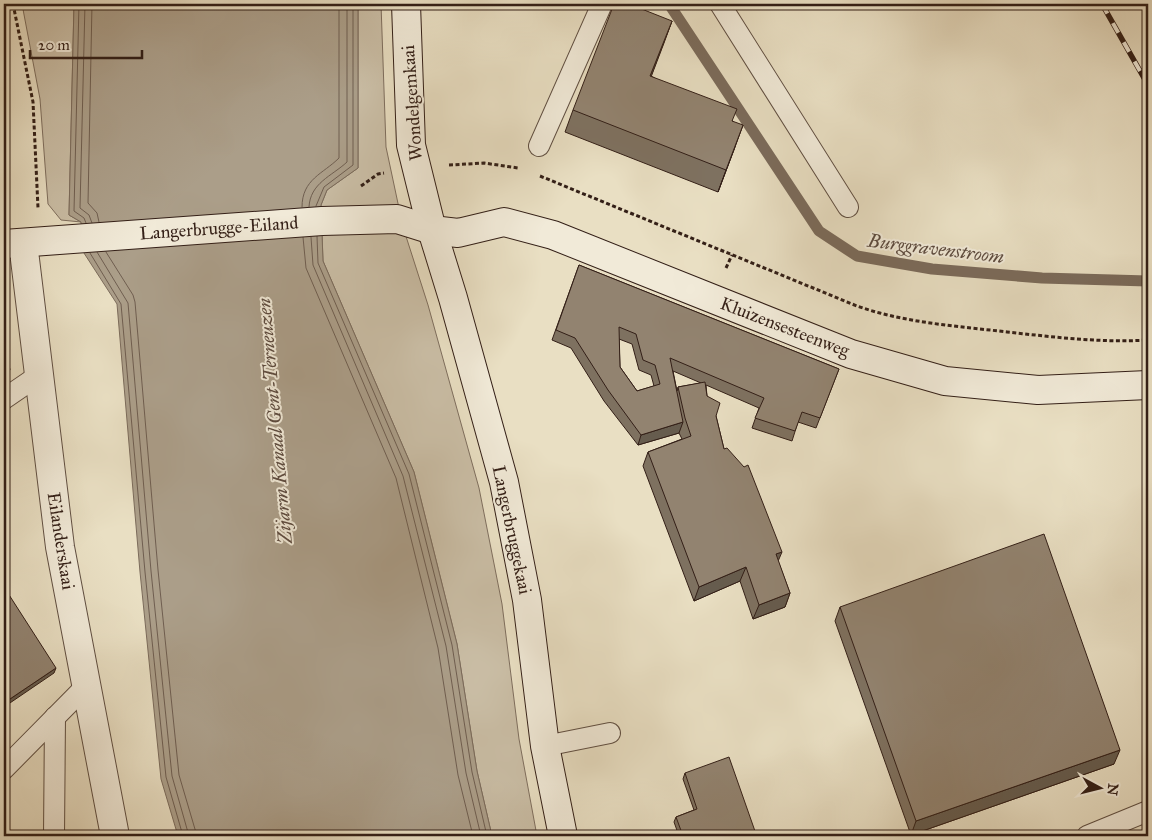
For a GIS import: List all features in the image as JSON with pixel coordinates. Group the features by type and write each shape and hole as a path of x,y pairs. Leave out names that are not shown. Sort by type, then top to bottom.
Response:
{"main road":[{"name":"Wondelgemkaai","path":"406,4 411,144 432,230"},
{"name":"Langerbrugge-Eiland","path":"22,243 81,237 322,221 397,219 432,230"},
{"name":"Kluizensesteenweg","path":"432,230 458,233 504,222 553,235 851,354 945,381 1038,390 1148,385"},
{"name":"Langerbruggekaai","path":"432,230 453,298 504,482 527,600 545,746 563,836"},
{"name":"Eilanderskaai","path":"22,243 60,547 115,836"}],"lane":[{"path":"539,146 602,4"},
{"path":"720,4 848,207"},
{"path":"4,399 39,375"},
{"path":"4,769 86,686"},
{"path":"54,836 55,717"},
{"path":"545,746 610,733"},
{"path":"1087,836 1148,811"}],"path":[{"path":"13,4 33,102 22,243"},
{"path":"416,168 484,163 524,169"},
{"path":"532,173 883,315 961,327 1075,339 1148,340"}],"shaded area":[{"path":"22,4 74,4 69,215 81,222 61,220 48,204 40,99"},
{"path":"358,4 381,4 386,147 403,227 428,305 479,488 502,604 519,739 537,836 492,836 477,771 457,644 414,472 323,261 321,205 327,190 358,168"}],"water":[{"name":"Zijarm Kanaal Gent-Terneuzen","path":"74,4 358,4 358,168 327,190 321,205 323,261 414,472 457,644 477,771 492,836 178,836 161,779 140,572 117,304 82,250 81,222 69,215"}],"building":[{"path":"614,4 629,4 672,21 650,76 737,109 732,121 743,125 726,170 573,110"},
{"path":"579,265 839,369 820,418 802,412 795,431 755,418 764,398 670,358 683,422 641,435 608,390 575,338 556,330","holes":["619,327 636,334 643,360 655,365 660,384 637,391 620,367"]},
{"path":"4,359 10,369 4,373"},
{"path":"705,382 707,396 720,403 716,416 724,449 727,448 744,467 748,465 782,552 776,554 790,593 759,605 746,567 699,587 648,452 691,436 678,387"},
{"path":"1044,534 1120,750 916,821 840,607"},
{"path":"4,587 56,668 4,703"},
{"path":"729,757 756,834 764,832 766,836 683,836 676,817 697,809 685,773"}],"waterway":[{"name":"Burggravenstroom","path":"669,4 819,231 857,256 932,269 1042,278 1148,281"}],"railway":[{"path":"1102,4 1148,85"}]}
